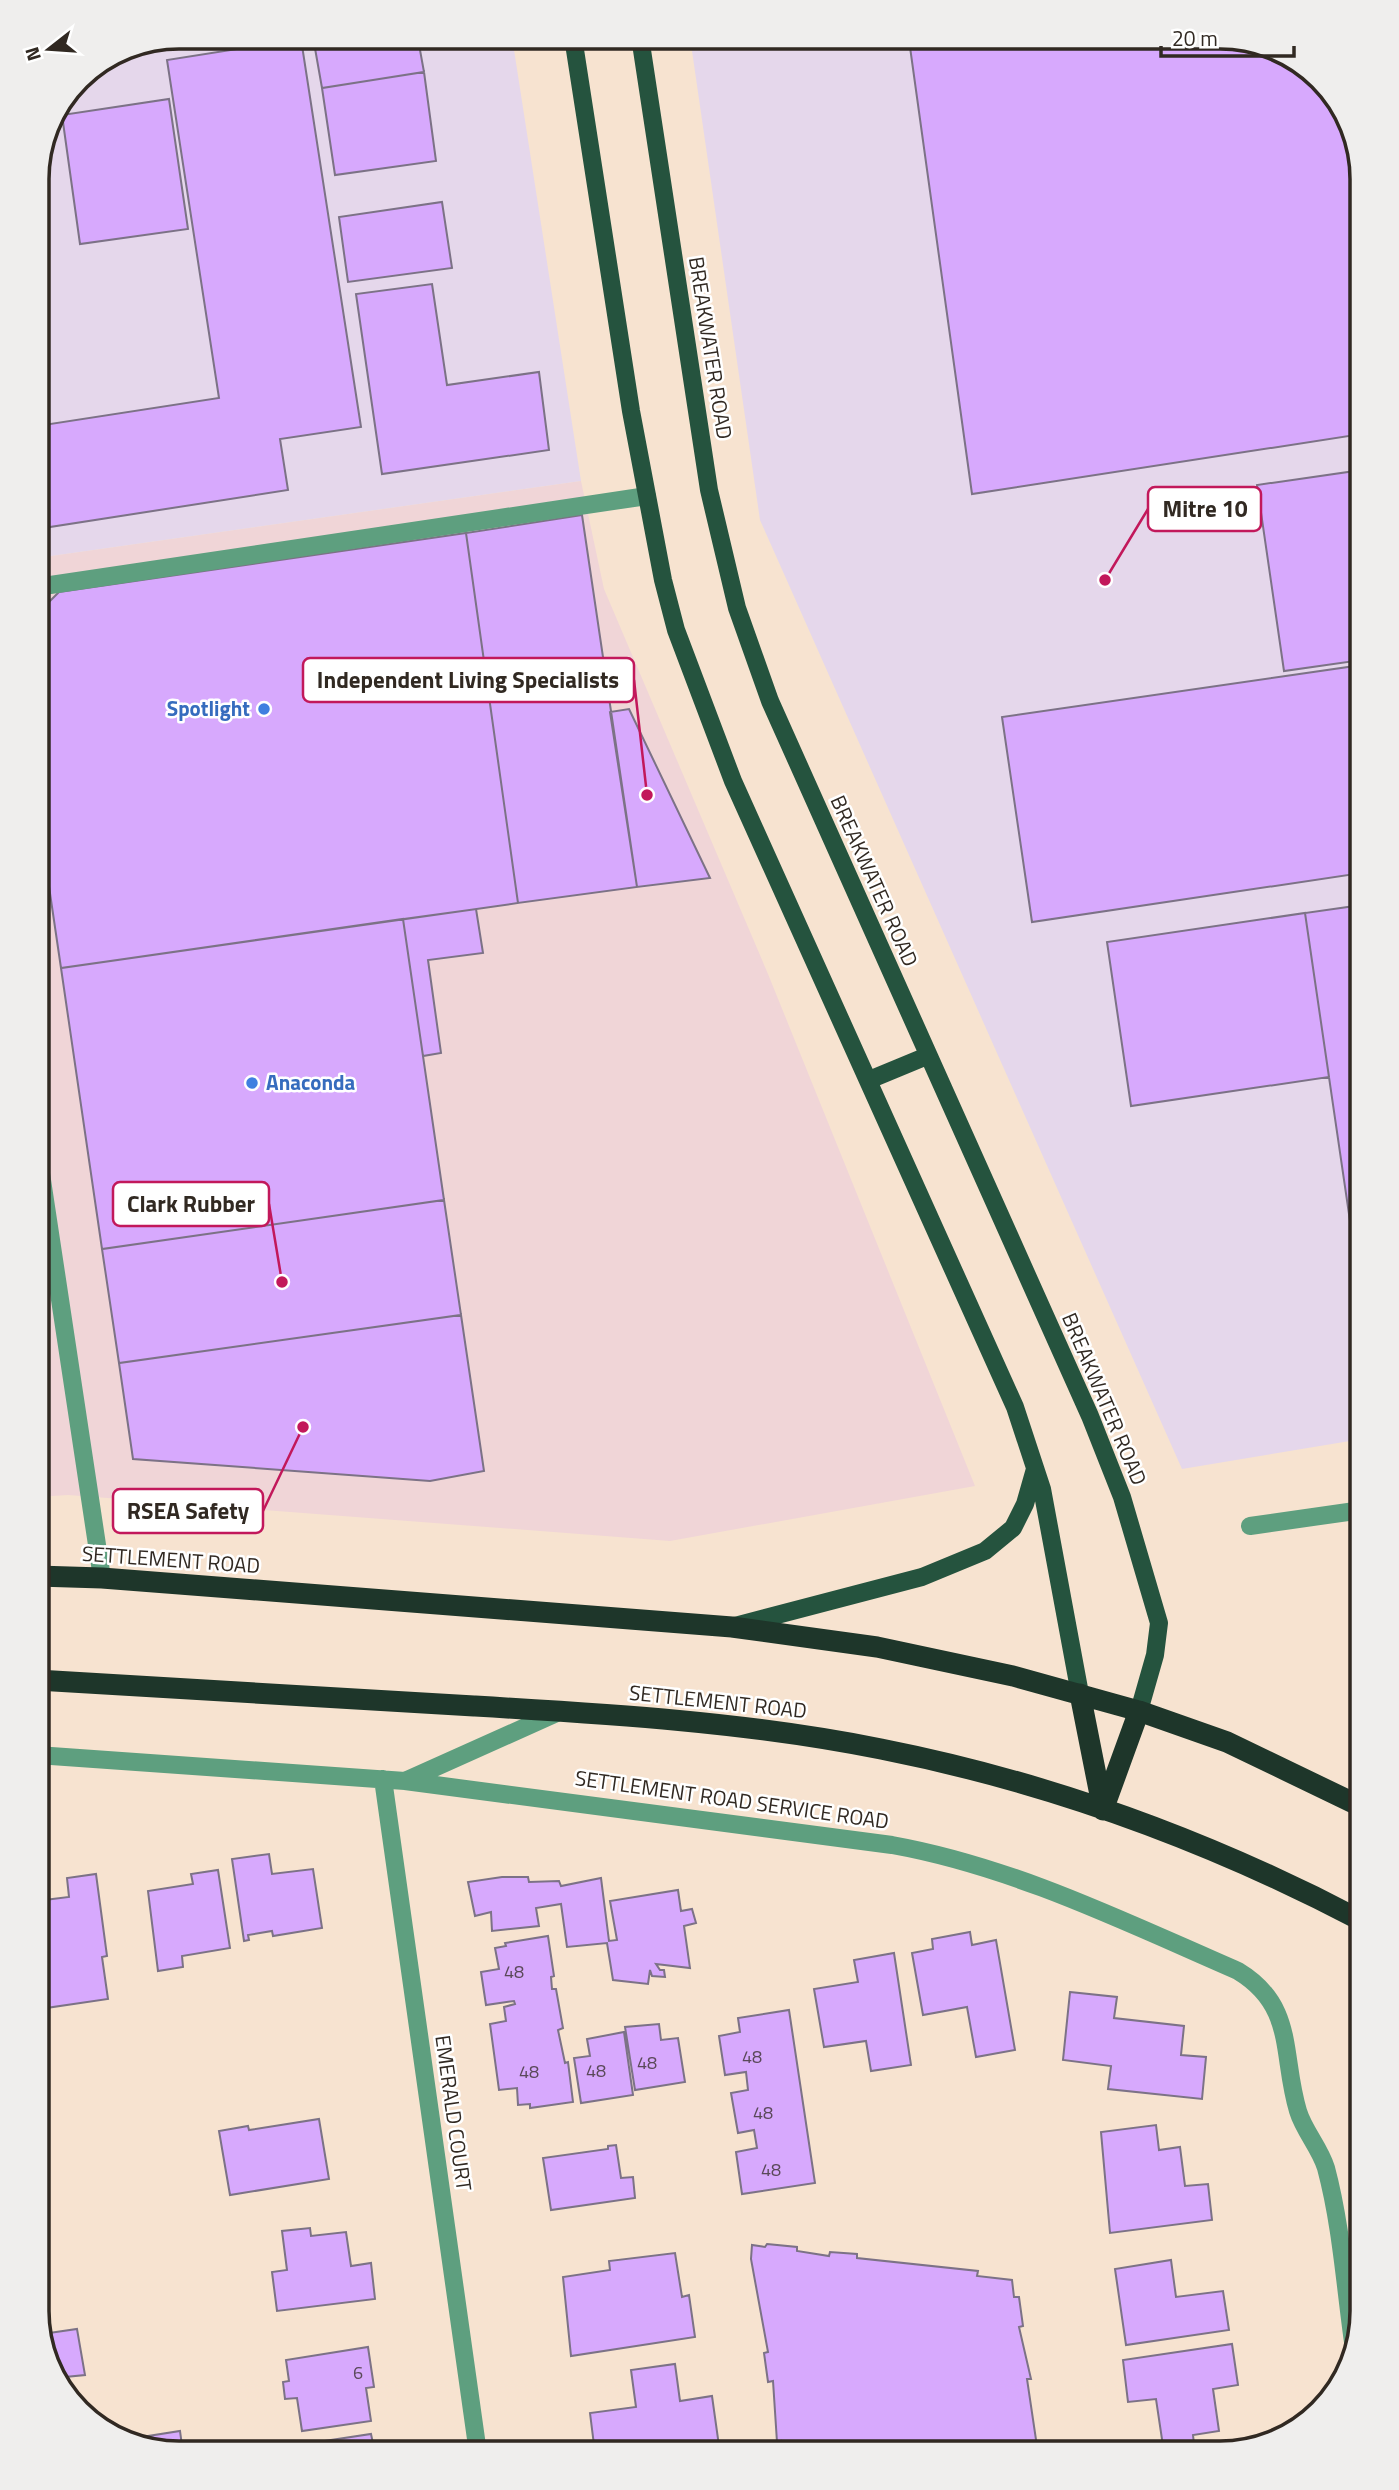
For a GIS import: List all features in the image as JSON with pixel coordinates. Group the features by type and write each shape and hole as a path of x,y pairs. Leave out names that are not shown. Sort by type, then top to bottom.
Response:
{"highway":[{"name":"SETTLEMENT ROAD","path":"49,1576 102,1578 732,1627 912,1654 1080,1694 1139,1711 1238,1747 1350,1801"},
{"name":"SETTLEMENT ROAD","path":"49,1681 561,1711 745,1727 870,1746 962,1767 1103,1810 1276,1879 1350,1916"},
{"path":"1080,1694 1103,1810"},
{"path":"1103,1810 1139,1711"}],"main road":[{"path":"575,49 647,496 673,618 705,712 733,781 1002,1374 1036,1467 1054,1547 1080,1694"},
{"name":"BREAKWATER ROAD","path":"642,49 709,490 724,563 745,634 770,701 1090,1416 1133,1529 1159,1623 1155,1656 1139,1711"},
{"path":"869,1080 927,1056"},
{"path":"732,1627 922,1577 985,1551 1013,1528 1025,1504 1036,1467"}],"street":[{"path":"49,585 647,496"},
{"path":"49,1227 102,1578"},
{"path":"1250,1526 1350,1512"},
{"path":"405,1781 561,1711"},
{"name":"SETTLEMENT ROAD SERVICE ROAD","path":"49,1756 405,1781 867,1840 959,1859 1020,1878 1238,1971 1259,1986 1277,2011 1285,2033 1298,2113 1318,2149 1329,2180 1350,2319"},
{"name":"EMERALD COURT","path":"383,1779 476,2441"}],"shaded area":[{"path":"171,49 514,49 581,481 49,556 49,171 53,145 59,129 81,93 93,81 122,62 154,51"},
{"path":"692,49 1228,49 1245,51 1277,62 1306,81 1318,93 1337,122 1346,145 1350,179 1350,1441 1182,1469 760,520"},
{"path":"581,481 604,589 768,974 975,1486 670,1541 68,1495 49,1496 49,556"}],"building":[{"path":"237,49 303,49 361,427 280,439 288,490 49,527 49,424 219,398 167,60"},
{"path":"315,49 420,49 424,72 322,88"},
{"path":"910,49 1228,49 1245,51 1277,62 1306,81 1318,93 1337,122 1349,162 1350,436 972,494"},
{"path":"424,72 436,161 335,175 322,88"},
{"path":"169,99 188,229 80,244 63,120 66,114"},
{"path":"442,202 452,268 348,282 339,217"},
{"path":"432,284 447,385 539,372 549,450 382,474 356,294"},
{"path":"1350,472 1350,662 1284,671 1257,485"},
{"path":"582,515 637,887 518,903 466,533"},
{"name":"Spotlight","path":"466,533 518,903 61,968 49,886 49,602 59,592"},
{"path":"1350,667 1350,875 1032,922 1002,717"},
{"path":"629,709 710,878 637,887 610,712"},
{"path":"1350,907 1350,1221 1305,913"},
{"path":"476,909 483,953 428,960 441,1053 423,1056 403,919"},
{"path":"1305,913 1329,1077 1131,1106 1107,942"},
{"name":"Anaconda","path":"403,919 444,1200 102,1249 61,968"},
{"path":"444,1200 461,1315 119,1363 102,1249"},
{"path":"461,1315 484,1471 430,1481 133,1459 119,1363"},
{"path":"269,1854 272,1874 313,1869 322,1928 273,1936 272,1931 248,1935 249,1940 244,1941 232,1859"},
{"path":"218,1870 230,1948 182,1956 183,1967 158,1971 148,1891 193,1884 191,1874"},
{"path":"96,1874 107,1956 102,1957 108,1999 49,2008 49,1900 69,1897 67,1878"},
{"path":"502,1877 528,1877 529,1882 559,1881 561,1886 601,1878 609,1941 617,1940 610,1901 678,1890 681,1911 692,1909 696,1923 684,1926 690,1968 656,1964 660,1970 664,1970 665,1977 652,1976 650,1970 648,1984 613,1980 607,1943 567,1947 561,1904 536,1908 539,1926 492,1931 491,1912 475,1916 468,1882"},
{"path":"970,1932 972,1945 996,1940 1015,2050 976,2057 967,2007 923,2015 912,1953 933,1949 932,1939"},
{"path":"548,1936 554,1976 551,1977 552,1989 556,1989 563,2028 558,2030 565,2063 568,2062 573,2102 530,2108 530,2104 518,2105 517,2088 499,2090 490,2024 506,2021 504,2007 515,2004 514,2001 486,2005 481,1972 499,1969 495,1948 506,1946 505,1943"},
{"path":"894,1953 911,2065 871,2071 866,2041 824,2047 814,1989 858,1982 854,1960"},
{"path":"1070,1992 1117,1997 1114,2018 1184,2026 1181,2055 1206,2057 1202,2099 1108,2089 1111,2066 1063,2060"},
{"path":"789,2010 815,2183 742,2194 736,2152 757,2148 754,2130 738,2133 731,2093 748,2090 746,2072 725,2075 719,2036 740,2032 738,2018"},
{"path":"659,2024 661,2040 678,2038 685,2082 635,2090 625,2027"},
{"path":"624,2032 633,2095 581,2103 574,2058 590,2056 587,2039"},
{"path":"319,2119 329,2179 230,2195 219,2131 248,2126 249,2130"},
{"path":"1156,2125 1159,2150 1180,2147 1185,2186 1208,2184 1212,2220 1110,2233 1101,2132"},
{"path":"616,2145 621,2178 633,2177 635,2198 551,2210 543,2158 608,2149 608,2146"},
{"path":"310,2228 311,2236 346,2232 351,2266 371,2263 375,2299 277,2311 272,2272 287,2270 282,2231"},
{"path":"767,2244 797,2247 797,2251 829,2256 830,2252 857,2254 857,2258 978,2271 977,2276 1012,2280 1014,2297 1019,2297 1023,2326 1019,2327 1031,2379 1027,2379 1036,2441 777,2441 773,2381 768,2382 764,2353 768,2352 751,2259 752,2245 765,2247"},
{"path":"675,2253 682,2297 689,2295 695,2337 571,2356 563,2277 610,2270 609,2261"},
{"path":"1171,2260 1176,2297 1223,2291 1229,2330 1126,2345 1115,2269"},
{"path":"77,2329 85,2375 67,2377 53,2345 51,2333"},
{"path":"1232,2344 1238,2385 1213,2389 1219,2431 1193,2435 1194,2441 1162,2441 1156,2399 1128,2402 1123,2360"},
{"path":"368,2347 374,2387 366,2388 371,2421 302,2431 297,2398 285,2399 283,2382 289,2381 286,2360"},
{"path":"675,2364 680,2401 712,2396 718,2441 594,2441 590,2413 636,2407 631,2370"},
{"path":"180,2431 181,2441 154,2439 145,2436"},
{"path":"371,2434 372,2441 324,2441"}],"place":[{"name":"Mitre 10","path":"1105,580"},
{"name":"Spotlight","path":"264,709"},
{"name":"Independent Living Specialists","path":"647,795"},
{"name":"Anaconda","path":"252,1083"},
{"name":"Clark Rubber","path":"282,1282"},
{"name":"RSEA Safety","path":"303,1427"}]}
